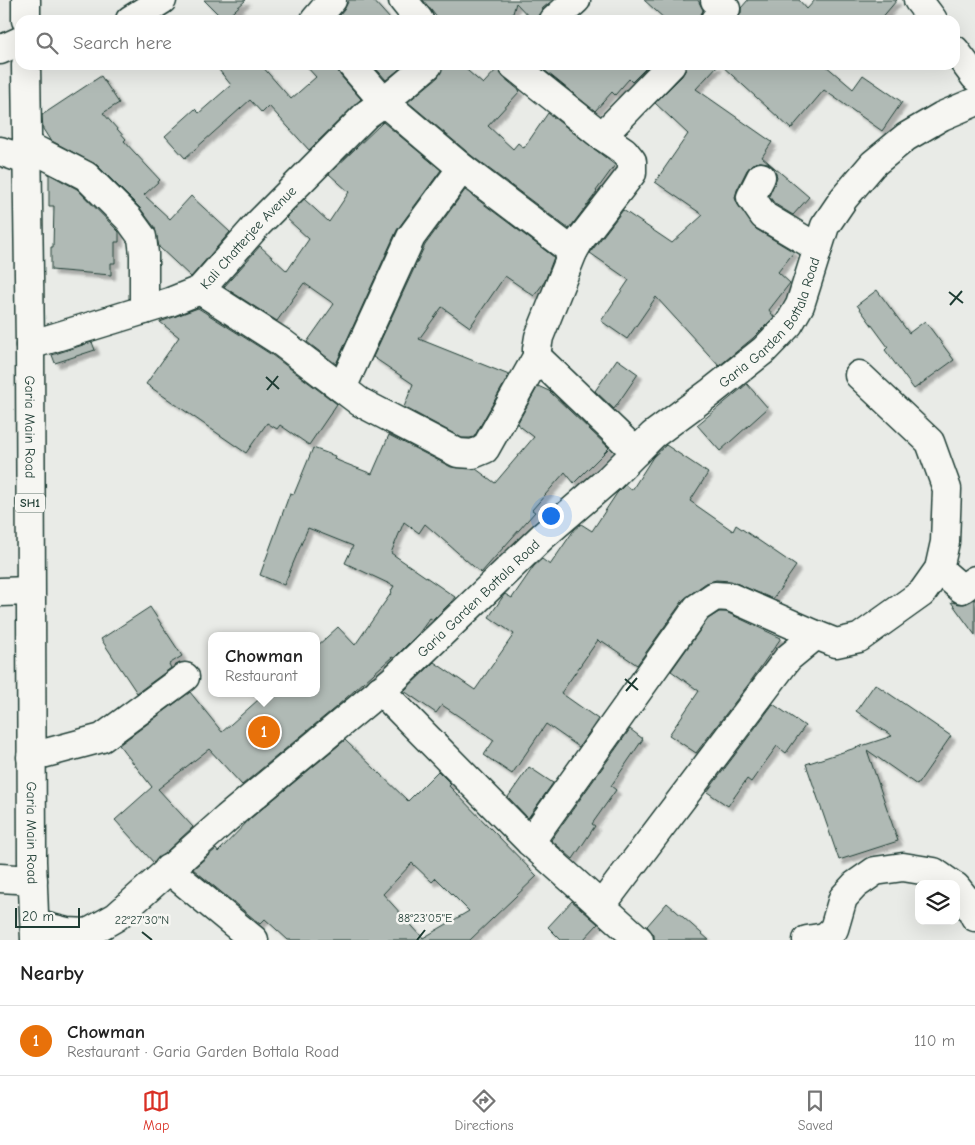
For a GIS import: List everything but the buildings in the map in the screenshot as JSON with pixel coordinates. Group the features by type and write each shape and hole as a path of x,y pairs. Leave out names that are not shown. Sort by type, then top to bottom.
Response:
{"street":[{"path":"26,0 26,15"},
{"path":"138,15 162,0"},
{"path":"319,15 332,0"},
{"path":"403,0 415,15"},
{"path":"560,15 576,0"},
{"path":"918,0 929,15"},
{"path":"0,50 15,43"},
{"path":"960,57 975,77"},
{"name":"Garia Main Road","path":"26,70 30,345 31,757 35,932"},
{"path":"356,70 384,102 462,168 573,252"},
{"name":"Kali Chatterjee Avenue","path":"30,345 144,310 200,290 258,224 367,114 422,70"},
{"path":"200,290 281,342 360,402 458,453 473,454 485,449 538,357 539,337 573,252 580,240 632,173 632,161 624,151 602,136 519,70"},
{"path":"602,136 666,70"},
{"name":"Garia Garden Bottala Road","path":"35,932 88,933 116,917 153,886 168,869 380,690 542,536 609,479 653,435 764,350 789,324 800,304 825,226 844,198 873,164 906,137 942,116 975,102"},
{"path":"0,151 26,152 86,176 129,219 142,237 144,254 144,310"},
{"path":"342,388 412,237 462,168"},
{"path":"761,177 751,197 764,216 818,248"},
{"path":"538,357 636,452"},
{"path":"530,842 697,608 715,596 730,597 816,636 836,643 859,638 922,593 939,569 946,542 948,488 930,442 858,375"},
{"path":"939,569 962,589 975,580"},
{"path":"0,592 30,591"},
{"path":"601,906 788,658 816,636"},
{"path":"31,757 102,738 186,676"},
{"path":"380,690 530,842 638,940"},
{"path":"807,940 825,937 834,929 843,898 855,885 875,871 903,867 934,872 945,880"},
{"path":"168,869 254,940"},
{"path":"0,878 33,880"},
{"path":"960,892 968,902 975,917"},
{"path":"972,940 975,921"}],"place":[{"name":"Chowman","path":"264,732"}]}
